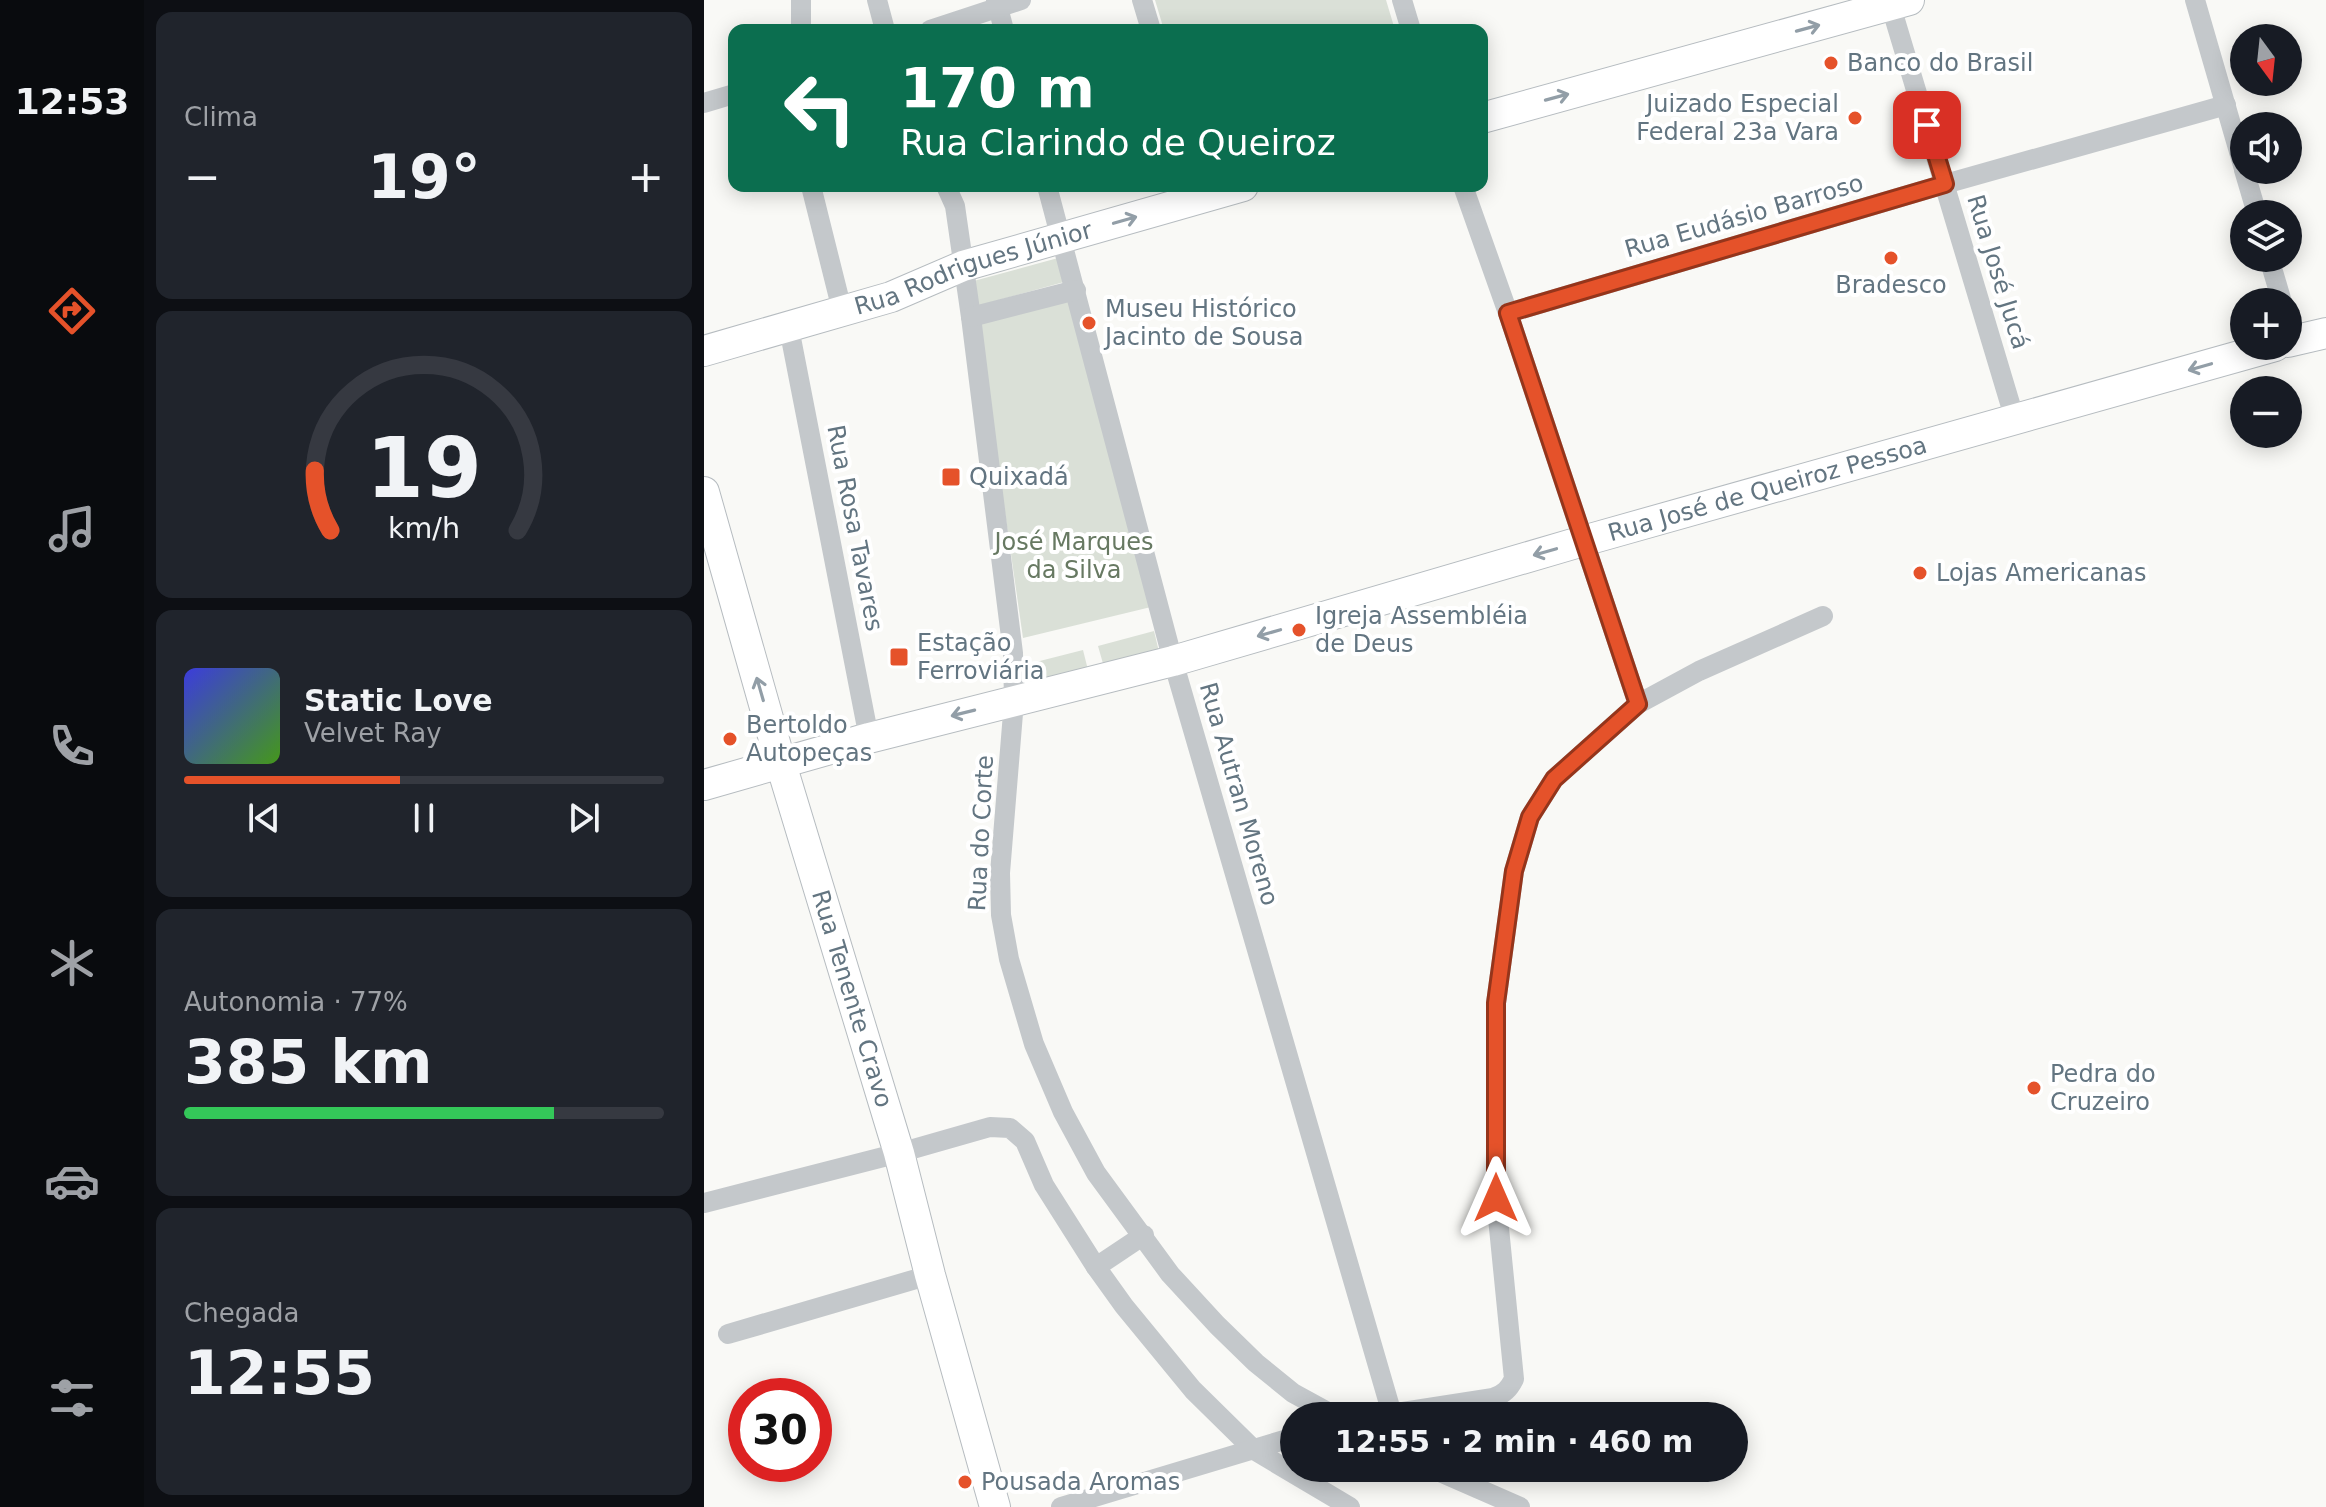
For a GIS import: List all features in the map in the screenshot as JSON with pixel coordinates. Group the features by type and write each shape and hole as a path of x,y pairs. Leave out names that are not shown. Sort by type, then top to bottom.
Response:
{"main road":[{"path":"1488,116 1896,2"},
{"name":"Rua Rodrigues Júnior","path":"704,351 891,297 963,266 1061,238 1199,192"},
{"name":"Rua José de Queiroz Pessoa","path":"2302,336 2326,333"},
{"name":"Rua José de Queiroz Pessoa","path":"704,785 869,738 1173,661 1583,541 2015,420 2230,355"},
{"name":"Rua Tenente Cravo","path":"704,492 781,764 899,1153 995,1507"}],"street":[{"path":"801,0 801,24"},
{"path":"877,0 883,24"},
{"path":"945,24 997,4 1021,0"},
{"path":"1142,0 1149,24"},
{"path":"1402,0 1409,24"},
{"path":"2195,0 2230,119"},
{"name":"Rua José Jucá","path":"1896,2 1945,184 2015,420"},
{"path":"997,4 1002,24"},
{"path":"704,103 728,96"},
{"name":"Rua Eudásio Barroso","path":"1508,313 2226,105"},
{"path":"812,192 842,310"},
{"name":"Rua do Corte","path":"949,192 955,206 971,317 1013,653 1014,701 1000,873 1001,915 1009,959 1034,1044 1063,1112 1096,1173 1170,1274 1256,1363 1293,1393 1309,1402"},
{"name":"Rua Autran Moreno","path":"1049,192 1173,661 1381,1402"},
{"path":"1465,192 1638,704"},
{"path":"971,317 1076,290"},
{"name":"Rua Rosa Tavares","path":"789,328 869,738"},
{"path":"1468,1402 1502,1394 1514,1379 1496,1198 1496,1003 1514,871 1530,817 1554,779 1638,704 1699,671 1823,616"},
{"path":"704,1203 990,1127 1010,1128 1025,1141 1044,1185 1096,1267 1193,1390 1254,1450 1350,1507"},
{"path":"1096,1267 1144,1235"},
{"path":"728,1334 930,1275"},
{"path":"1061,1507 1280,1442"},
{"path":"1463,1482 1520,1507"}],"green space":[{"path":"1155,0 1386,0 1393,24 1162,24"},
{"path":"1058,258 1064,282 977,306 970,282"},
{"name":"José Marques da Silva","path":"1070,301 1151,607 1023,638 978,324"},
{"path":"1154,631 1159,652 1104,667 1098,646"},
{"path":"1083,650 1088,670 1033,685 1028,664"}],"place":[{"name":"Banco do Brasil","path":"1831,63"},
{"name":"Juizado Especial Federal 23a Vara","path":"1855,118"},
{"name":"Bradesco","path":"1891,258"},
{"name":"Museu Histórico Jacinto de Sousa","path":"1089,323"},
{"name":"Quixadá","path":"951,477"},
{"name":"Lojas Americanas","path":"1920,573"},
{"name":"Igreja Assembléia de Deus","path":"1299,630"},
{"name":"Estação Ferroviária","path":"899,657"},
{"name":"Bertoldo Autopeças","path":"730,739"},
{"name":"Pedra do Cruzeiro","path":"2034,1088"},
{"name":"Pousada Aromas","path":"965,1482"}],"route":[{"path":"1496,1198 1496,1003 1514,871 1530,817 1554,779 1638,704 1508,313 1945,184 1927,125"}]}
